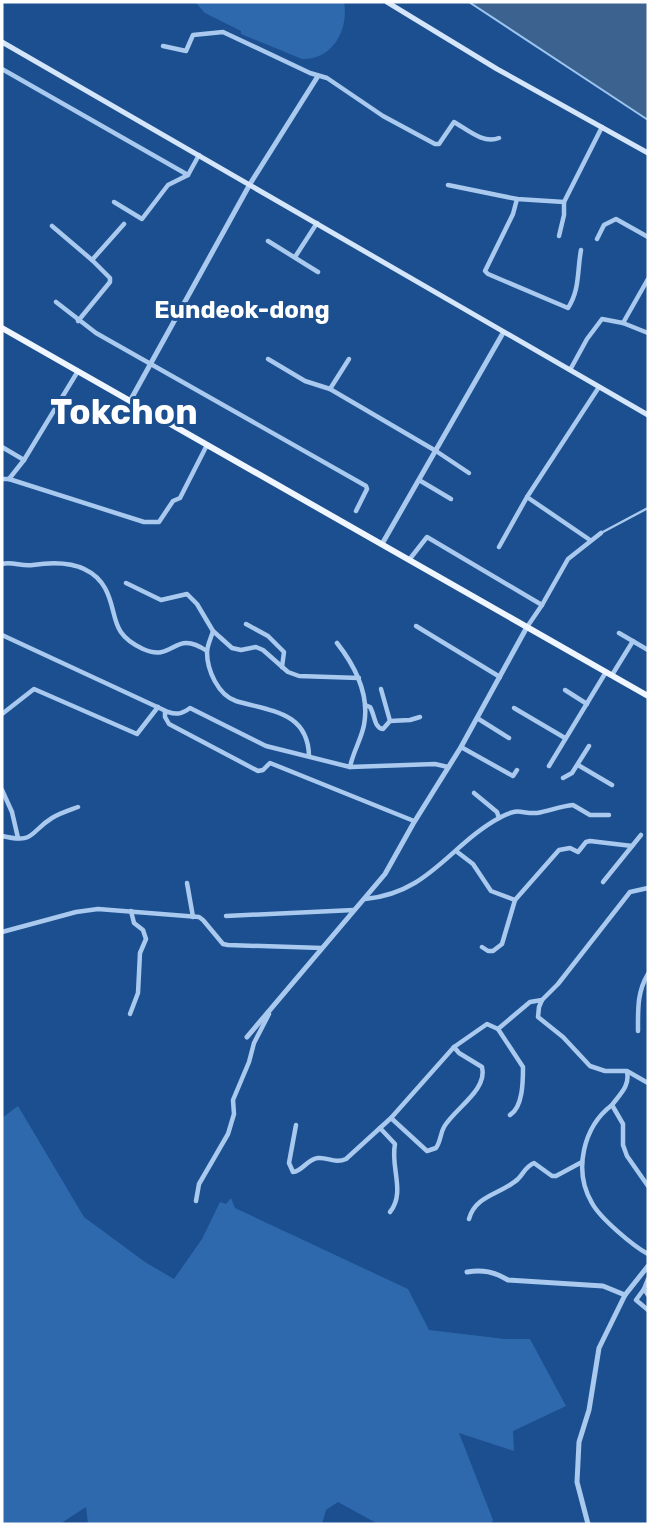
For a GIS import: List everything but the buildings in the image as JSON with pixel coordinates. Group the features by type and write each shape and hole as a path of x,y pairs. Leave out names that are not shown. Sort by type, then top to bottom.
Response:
{"main road":[{"path":"387,2 497,69 648,153"},
{"path":"2,42 648,415"},
{"path":"2,328 648,696"}],"street":[{"path":"163,46 186,51 193,35 223,32 327,78 383,116 435,144 439,144 454,122 482,139 499,138"},
{"path":"2,69 188,175"},
{"path":"130,401 250,184 318,76"},
{"path":"559,236 564,202 602,127"},
{"path":"114,202 142,219 168,185 188,175 199,155"},
{"path":"448,185 517,199 564,202"},
{"path":"517,199 513,214 485,271 488,274 568,308 577,294 580,250"},
{"path":"597,239 604,225 615,219 648,237"},
{"path":"295,257 317,223"},
{"path":"92,260 124,224"},
{"path":"51,226 109,275 110,282 78,321"},
{"path":"268,241 318,271"},
{"path":"623,323 648,279"},
{"path":"56,302 78,321 366,486 356,510"},
{"path":"570,370 602,319 623,323 648,333"},
{"path":"382,544 503,333"},
{"path":"268,359 305,381 330,389 436,451 468,473"},
{"path":"330,389 349,359"},
{"path":"9,479 24,460 78,371"},
{"path":"499,547 527,497 599,387"},
{"path":"2,479 144,522 159,522 173,500 180,498 208,445"},
{"path":"2,447 24,460"},
{"path":"419,480 451,499"},
{"path":"527,497 590,540"},
{"path":"247,1037 385,874 568,559 590,540 648,508"},
{"path":"409,560 427,537 542,605"},
{"path":"2,564 74,565 98,580 106,589 119,631 141,648 155,653 174,648 182,642 190,642 206,651"},
{"path":"126,583 161,600 187,594 197,604 213,632 232,648 241,650 256,647 281,667 299,676 359,678"},
{"path":"246,624 277,644 284,652 281,667"},
{"path":"416,626 500,677"},
{"path":"213,632 206,651 215,682 235,701 244,701 290,717 304,733 309,744 309,756"},
{"path":"619,633 648,649"},
{"path":"2,635 176,715 190,708 266,747 350,767 435,764 449,767"},
{"path":"549,766 587,704 634,641"},
{"path":"337,643 350,659 359,678 365,705 365,724 353,752 350,767"},
{"path":"2,714 34,689 137,734 158,706"},
{"path":"381,689 390,721"},
{"path":"565,690 587,704"},
{"path":"365,705 370,707 380,729 390,721 410,720 420,716"},
{"path":"514,708 565,738"},
{"path":"165,710 169,724 258,771 262,771 270,763 414,821"},
{"path":"477,718 509,738"},
{"path":"563,778 572,773 589,746"},
{"path":"461,747 513,776 517,770"},
{"path":"578,765 612,785"},
{"path":"2,790 12,811 18,838"},
{"path":"474,793 497,812 499,817"},
{"path":"365,899 403,891 499,817 518,809 536,813 573,805 590,815 609,815"},
{"path":"2,836 18,838 34,835 51,818 78,807"},
{"path":"603,882 641,835"},
{"path":"482,947 494,951 502,944 514,900 559,850 570,848 578,852 590,841 632,846"},
{"path":"456,851 473,863 491,891 514,900"},
{"path":"187,883 193,917"},
{"path":"648,888 631,892 558,984 542,1000 538,1017 563,1037 590,1066 605,1071 627,1071 648,1083"},
{"path":"2,932 76,912 98,909 193,917 203,920 223,944 321,948"},
{"path":"226,916 354,910"},
{"path":"130,1014 138,993 139,953 146,939 143,930 134,923 131,911"},
{"path":"638,1031 639,998 648,974"},
{"path":"498,1029 530,1002 542,1000"},
{"path":"196,1201 200,1184 228,1133 234,1114 233,1100 254,1043 274,1004"},
{"path":"296,1125 290,1169 296,1173 318,1158 340,1162 346,1159 391,1118 454,1047 487,1024 498,1029 523,1067 518,1104 510,1115"},
{"path":"391,1118 426,1151 439,1144 444,1127 477,1088 484,1070 454,1047"},
{"path":"627,1071 629,1079 626,1086 597,1119 584,1143 582,1162 592,1204 633,1245 648,1254"},
{"path":"612,1105 623,1124 623,1144 627,1156 648,1186"},
{"path":"380,1128 395,1144 394,1171 398,1194 390,1212"},
{"path":"469,1219 475,1206 491,1193 515,1182 528,1166 534,1163 556,1175 582,1162"},
{"path":"588,1524 577,1482 579,1442 589,1410 599,1348 625,1295 648,1266"},
{"path":"467,1272 480,1269 496,1273 508,1280 603,1286 625,1295"},
{"path":"648,1279 636,1300 648,1310"},
{"path":"644,1289 648,1295"}],"shaded area":[{"path":"195,2 344,2 344,22 337,41 330,49 313,58 302,59 241,34 241,31 205,13"},
{"path":"469,2 648,2 648,120"},
{"path":"18,1106 84,1217 145,1262 174,1279 202,1239 220,1202 226,1204 231,1198 235,1208 408,1289 429,1330 505,1339 530,1339 566,1406 513,1431 514,1451 459,1433 493,1520 491,1524 378,1524 338,1502 326,1510 322,1524 88,1524 86,1507 60,1524 2,1524 2,1118"}],"district":[{"name":"Eundeok-dong","path":"242,310"},
{"name":"Tokchon","path":"124,412"}]}
